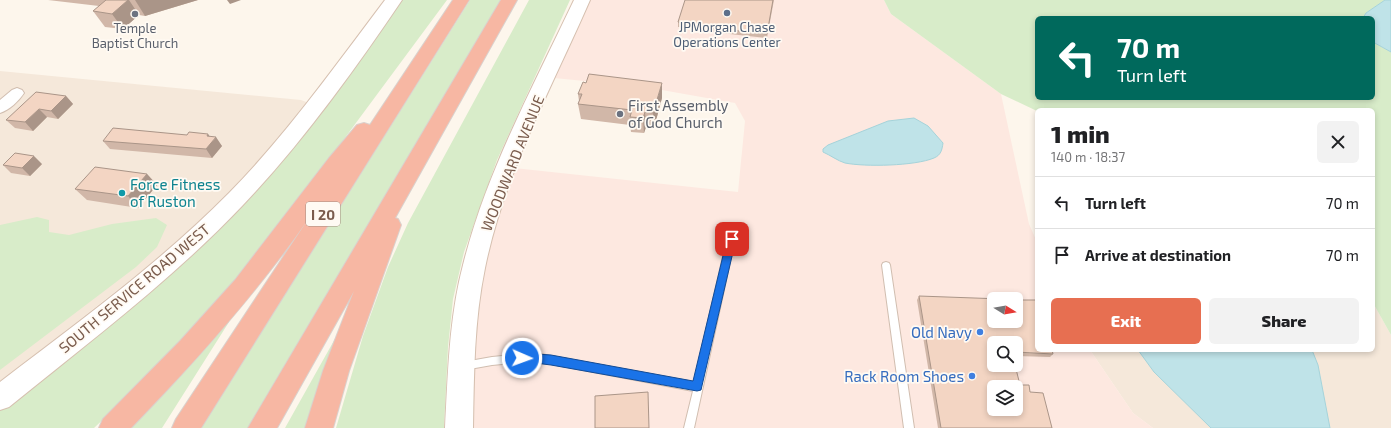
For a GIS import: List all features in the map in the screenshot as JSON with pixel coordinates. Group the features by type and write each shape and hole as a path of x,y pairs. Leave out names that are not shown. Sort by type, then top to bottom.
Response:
{"highway":[{"name":"I 20","path":"186,428 461,0"},
{"path":"262,428 509,0"},
{"path":"113,428 182,359 223,313 261,266 344,154 412,76"},
{"path":"319,428 336,371 413,164"}],"main road":[{"name":"SOUTH SERVICE ROAD WEST","path":"0,398 184,250 236,199 290,138 394,0"},
{"name":"WOODWARD AVENUE","path":"459,428 467,307 474,266 484,229 509,162 582,0"}],"street":[{"path":"0,108 17,93"}],"lane":[{"path":"689,428 697,386 732,239"},
{"path":"886,265 909,428"},
{"path":"462,366 500,360 535,358 697,386"}],"shaded area":[{"path":"588,0 884,0 891,14 1001,94 1029,224 1035,238 1035,352 1091,352 1133,413 1153,428 470,428 474,337 488,246 514,168 738,192 745,121 735,103 645,87 554,78"},
{"path":"0,71 301,100 309,103 266,157 185,237 0,382"},
{"path":"1375,307 1391,335 1391,428 1153,428 1133,413 1091,352 1375,352"}],"green space":[{"path":"399,0 447,0 247,270 164,362 94,428 0,428 0,405 202,239"},
{"path":"470,0 502,0 251,428 201,428"},
{"path":"529,0 570,0 497,160 464,252 453,299 448,347 444,428 336,428 363,336 388,267 408,223"},
{"path":"884,0 1385,0 1366,13 1364,16 1035,16 1035,100 1375,100 1375,43 1391,52 1391,335 1375,307 1375,108 1035,108 1035,110 1001,94 891,14"},
{"path":"37,217 49,220 49,232 69,235 112,224 156,218 167,225 157,247 136,267 0,370 0,225"},
{"path":"225,321 229,322 162,428 120,428"},
{"path":"341,328 316,428 285,428"}],"water":[{"path":"1385,0 1391,0 1391,52 1375,43 1375,16 1364,16 1366,13"},
{"path":"914,118 928,126 943,143 941,152 936,157 915,163 865,165 845,163 823,152 823,149 828,145 888,121"},
{"path":"1139,352 1313,352 1318,365 1330,428 1211,428 1154,372"}],"building":[{"path":"106,0 128,0 112,14 93,11"},
{"name":"JPMorgan Chase Operations Center","path":"685,0 773,0 767,34 702,27 702,25 678,22"},
{"path":"589,74 662,83 653,113 645,112 643,118 630,117 632,110 578,104 582,94 578,94 583,82 586,83"},
{"path":"36,92 66,96 51,111 39,109 25,122 6,120"},
{"path":"113,128 187,135 189,132 208,134 207,136 216,137 206,149 103,141"},
{"path":"15,153 34,156 22,168 3,165"},
{"path":"95,167 147,174 128,196 75,189"},
{"path":"919,296 987,298 987,328 1023,328 1023,300 1035,300 1035,352 1052,352 1053,354 1023,352 1023,336 987,336 987,372 1017,372 1019,380 987,380 987,416 1023,416 1023,385 1029,385 1030,392 1043,393 1052,428 941,428"},
{"path":"648,392 649,428 595,428 595,396"}],"place":[{"name":"JPMorgan Chase Operations Center","path":"727,13"},
{"name":"Temple Baptist Church","path":"135,14"},
{"name":"First Assembly of God Church","path":"620,114"},
{"name":"Force Fitness of Ruston","path":"122,193"},
{"name":"Old Navy","path":"980,332"},
{"name":"Rack Room Shoes","path":"972,376"}],"route":[{"path":"522,358 551,360 697,386 732,239"}]}
